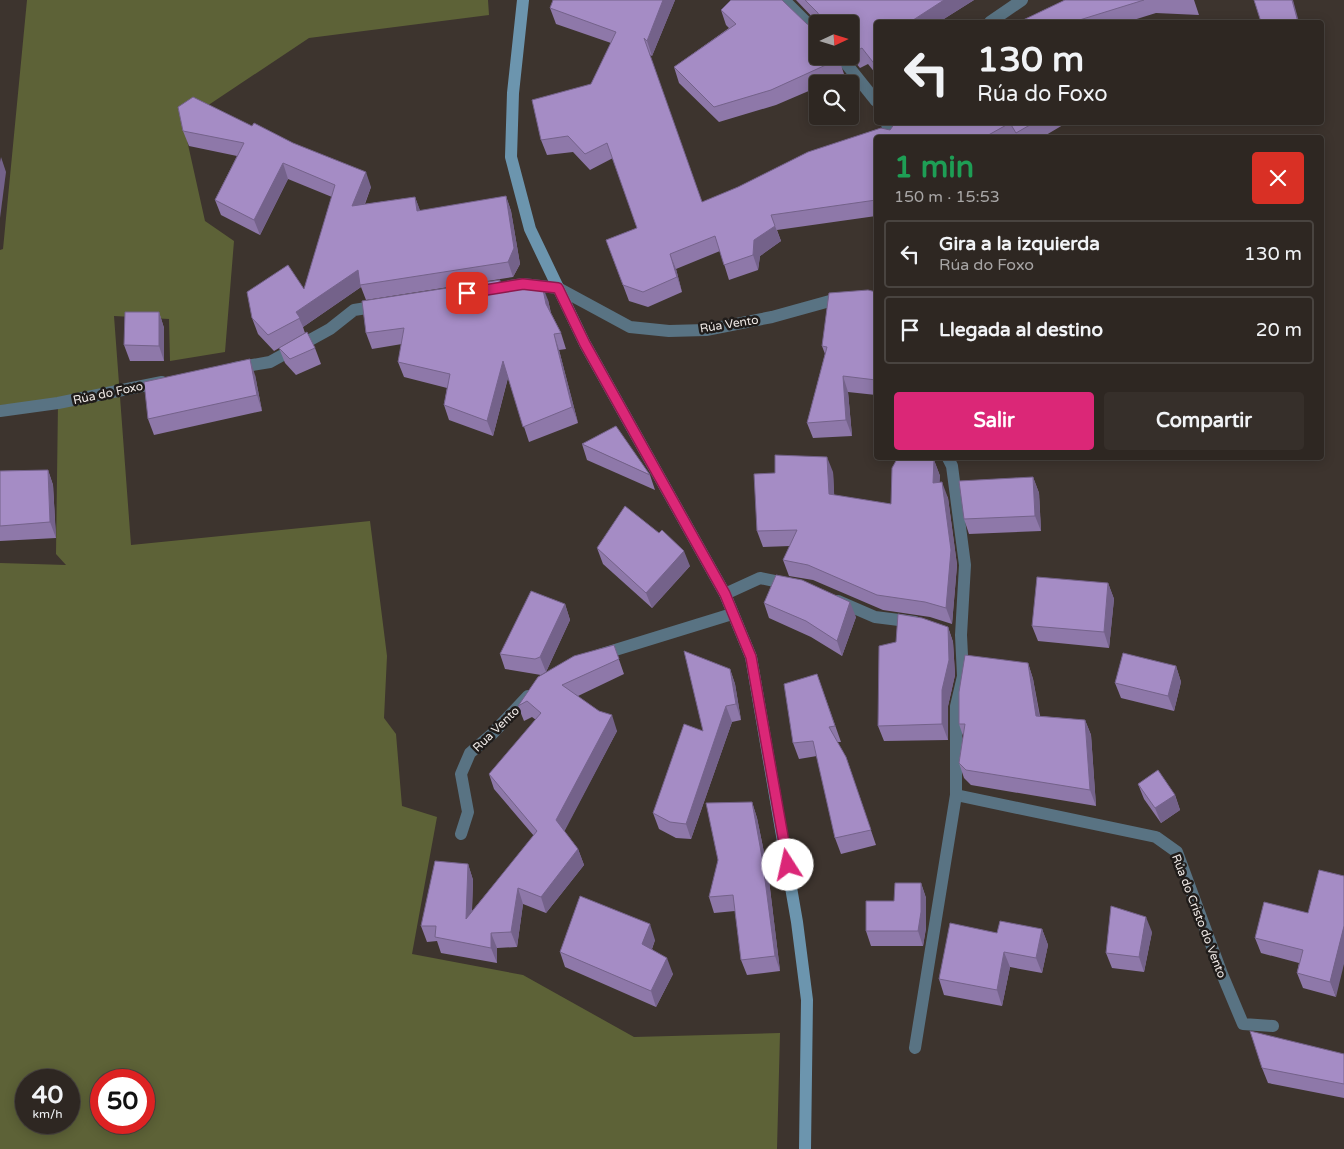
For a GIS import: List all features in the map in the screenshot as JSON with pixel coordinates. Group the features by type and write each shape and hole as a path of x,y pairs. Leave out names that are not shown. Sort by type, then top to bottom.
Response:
{"main road":[{"path":"523,0 512,93 511,157 530,229 585,344 725,594 751,657 797,922 807,1000 805,1149"}],"street":[{"path":"784,0 809,25"},
{"path":"993,20 1022,0"},
{"path":"847,65 874,99"},
{"path":"495,288 523,284 558,288"},
{"name":"Rúa Vento","path":"558,288 630,327 669,331 706,330 772,317 837,299 874,297"},
{"path":"223,371 270,362 330,328 354,310 391,304"},
{"name":"Rúa do Foxo","path":"0,411 58,403 176,379"},
{"path":"915,1048 956,795 956,706 963,676 961,635 965,566 952,466 949,460"},
{"path":"725,594 760,578 802,586"},
{"path":"825,595 875,617 929,625"},
{"path":"590,658 732,614"},
{"path":"945,630 961,635"},
{"name":"Rua Vento","path":"461,834 468,812 461,774 470,753 521,705 537,686"},
{"name":"Rúa do Cristo do Vento","path":"956,795 1156,837 1177,852 1239,1016 1244,1024 1273,1026"}],"green space":[{"path":"27,0 488,0 489,15 309,38 183,122 205,221 234,241 225,352 170,361 169,319 114,316 131,545 370,521 387,656 384,718 396,734 402,806 437,817 412,954 523,975 634,1037 780,1033 777,1149 0,1149 0,563 66,565 56,554 58,403 0,405 0,250 3,249"}],"building":[{"path":"553,0 663,0 647,41 644,38 702,202 738,187 808,152 881,128 890,130 894,125 1006,125 988,135 874,135 874,200 771,215 775,226 754,240 753,255 724,265 715,236 670,254 677,277 643,292 623,285 606,240 637,228 607,143 585,154 568,136 541,140 532,100 591,84 616,32 550,8"},
{"path":"731,0 782,0 809,25 809,65 826,65 771,90 714,107 674,67 736,24 721,10"},
{"path":"805,0 944,0 913,20 874,20 874,63 862,48 859,50 859,15 818,15"},
{"path":"1065,0 1144,0 1079,20 1023,20"},
{"path":"1254,0 1292,0 1297,20 1260,20"},
{"path":"193,97 252,126 254,123 293,143 366,172 352,206 415,197 417,211 506,196 514,248 508,262 360,285 358,270 296,312 300,318 268,335 252,318 247,292 288,265 304,289 335,185 283,163 254,220 215,200 244,143 183,131 178,107"},
{"path":"1011,125 1030,125 1016,133"},
{"path":"500,280 498,284 524,280 524,286 542,285 546,304 561,333 554,334 572,407 523,427 503,361 487,421 444,405 450,374 398,362 404,328 366,333 362,301"},
{"path":"868,290 874,292 874,380 843,376 846,420 807,423 827,347 822,346 829,293"},
{"path":"125,312 159,312 159,346 124,345"},
{"path":"307,332 315,348 290,359 279,348"},
{"path":"250,359 257,395 148,419 144,382"},
{"path":"616,426 650,475 582,444"},
{"path":"775,455 827,457 829,494 891,504 892,468 896,460 934,460 933,483 942,482 951,550 946,608 925,602 877,595 808,565 783,560 797,530 757,531 754,474 775,473"},
{"path":"48,470 50,522 0,526 0,471"},
{"path":"1033,477 1035,516 964,519 959,481"},
{"path":"625,506 659,533 662,530 684,551 646,593 597,548"},
{"path":"776,575 802,580 850,602 837,641 806,621 764,603"},
{"path":"1037,577 1108,583 1104,632 1032,626"},
{"path":"531,591 565,604 540,657 535,659 500,654"},
{"path":"898,614 922,618 948,627 949,660 942,690 942,724 878,726 879,646 896,642"},
{"path":"614,645 619,659 562,685 599,711 612,715 556,820 578,849 541,897 518,888 511,932 491,933 491,948 435,937 436,926 421,926 435,861 468,864 466,919 537,831 489,774 541,713 527,701 518,706 538,677 574,656"},
{"path":"684,651 730,669 736,704 726,706 686,824 670,822 653,813 684,724 703,731"},
{"path":"1123,653 1176,666 1168,696 1115,683"},
{"path":"965,655 1028,663 1036,716 1085,720 1090,790 966,770 959,763 965,724 959,724 959,692"},
{"path":"817,674 835,726 829,727 846,757 871,830 835,838 813,741 793,743 784,684"},
{"path":"1158,770 1175,795 1155,808 1138,784"},
{"path":"752,802 762,857 775,956 741,960 733,895 709,897 718,860 706,803"},
{"path":"1319,870 1344,876 1344,926 1330,982 1297,973 1303,950 1255,938 1264,902 1308,913"},
{"path":"895,883 921,883 921,912 918,931 866,931 866,901 894,901"},
{"path":"580,896 650,924 642,944 667,958 651,991 560,952"},
{"path":"1111,906 1146,917 1139,957 1106,953"},
{"path":"1000,921 1042,929 1036,958 1004,952 997,990 939,979 950,923 997,933"},
{"path":"1250,1031 1344,1054 1344,1084 1262,1068"}],"route":[{"path":"467,293 523,284 558,288 585,344 725,594 751,657 788,865"}]}
